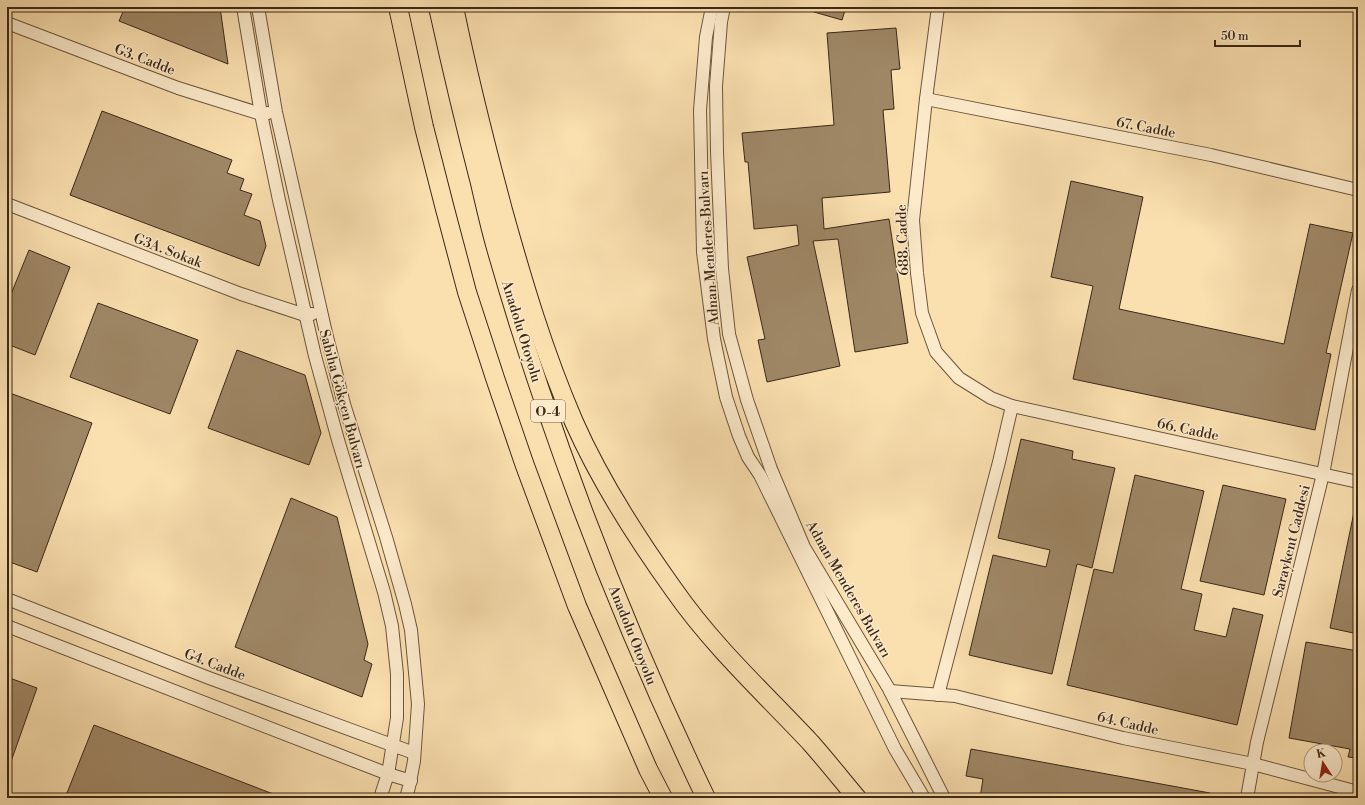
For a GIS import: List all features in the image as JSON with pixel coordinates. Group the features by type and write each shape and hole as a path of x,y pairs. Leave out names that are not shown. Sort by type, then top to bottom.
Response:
{"highway":[{"name":"O-4","path":"398,7 424,126 445,209 467,292 495,378 524,464 577,606 648,769 663,798"},
{"name":"Anadolu Otoyolu","path":"438,7 458,96 496,247 535,374 564,459 597,547 649,676 706,798"},
{"path":"454,7 467,69 520,270 539,334 554,375 575,424 604,481 638,537 703,629 742,672 812,744 857,798"}],"street":[{"name":"Sabiha Gökçen Bulvarı","path":"243,7 261,114 305,315 338,440 384,592 395,643 397,718 388,774 380,798"},
{"name":"Sabiha Gökçen Bulvarı","path":"258,7 276,112 321,312 344,404 386,537 412,630 418,704 411,781 406,798"},
{"path":"712,7 706,37 700,110 701,199 703,252 714,339 726,397 739,436 748,457 760,475 895,748 924,798"},
{"name":"Adnan Menderes Bulvarı","path":"724,7 721,22 716,86 722,269 729,334 747,400 768,462 804,547 890,691 944,798"},
{"name":"688. Cadde","path":"938,7 913,220 922,313 936,352 959,378 991,398 1012,406"},
{"name":"G3. Cadde","path":"7,23 178,88 261,114 276,112"},
{"name":"67. Cadde","path":"926,99 1211,155 1358,190"},
{"name":"G3A. Sokak","path":"7,204 241,294 305,315 321,312"},
{"name":"Saraykent Caddesi","path":"1247,798 1257,742 1323,474 1358,290"},
{"path":"938,695 997,470 1012,406"},
{"name":"66. Cadde","path":"1012,406 1358,482"},
{"name":"G4. Cadde","path":"7,599 209,678 414,753"},
{"path":"7,626 388,774 411,781"},
{"name":"64. Cadde","path":"890,691 955,696 1123,738 1253,764 1358,792"}],"building":[{"path":"125,7 220,7 228,64 119,21"},
{"path":"808,7 846,7 842,20 807,10"},
{"path":"896,28 900,69 891,70 894,109 883,110 890,192 822,198 824,229 889,219 908,343 855,352 838,239 813,241 840,366 767,382 758,340 765,339 747,257 799,245 797,225 754,229 748,162 745,162 742,133 834,125 827,33"},
{"path":"102,111 232,160 227,173 244,179 240,190 252,194 244,215 260,221 266,246 259,266 70,195"},
{"path":"1071,181 1143,197 1119,309 1284,344 1310,224 1353,233 1326,353 1331,354 1315,430 1073,379 1093,286 1051,277"},
{"path":"29,250 70,267 35,355 7,344 7,304"},
{"path":"98,303 198,340 170,414 70,377"},
{"path":"237,350 305,375 321,433 309,465 208,428"},
{"path":"7,392 92,423 37,572 7,561"},
{"path":"1021,439 1073,451 1072,459 1115,468 1092,568 1077,564 1052,674 969,655 993,555 1046,567 1050,550 998,538"},
{"path":"1135,475 1204,491 1181,589 1202,594 1194,630 1226,637 1233,608 1263,615 1237,725 1067,685 1094,569 1113,573"},
{"path":"1223,485 1286,499 1264,595 1200,581"},
{"path":"291,498 337,517 368,644 364,660 372,664 362,697 235,647"},
{"path":"1354,512 1358,512 1358,634 1330,628"},
{"path":"1306,642 1358,651 1358,758 1348,757 1350,749 1343,748 1343,743 1317,743 1289,738"},
{"path":"7,677 37,688 8,770 7,770"},
{"path":"94,725 281,797 281,798 65,798"},
{"path":"971,749 1210,793 1210,798 980,798 983,779 966,776"}]}
